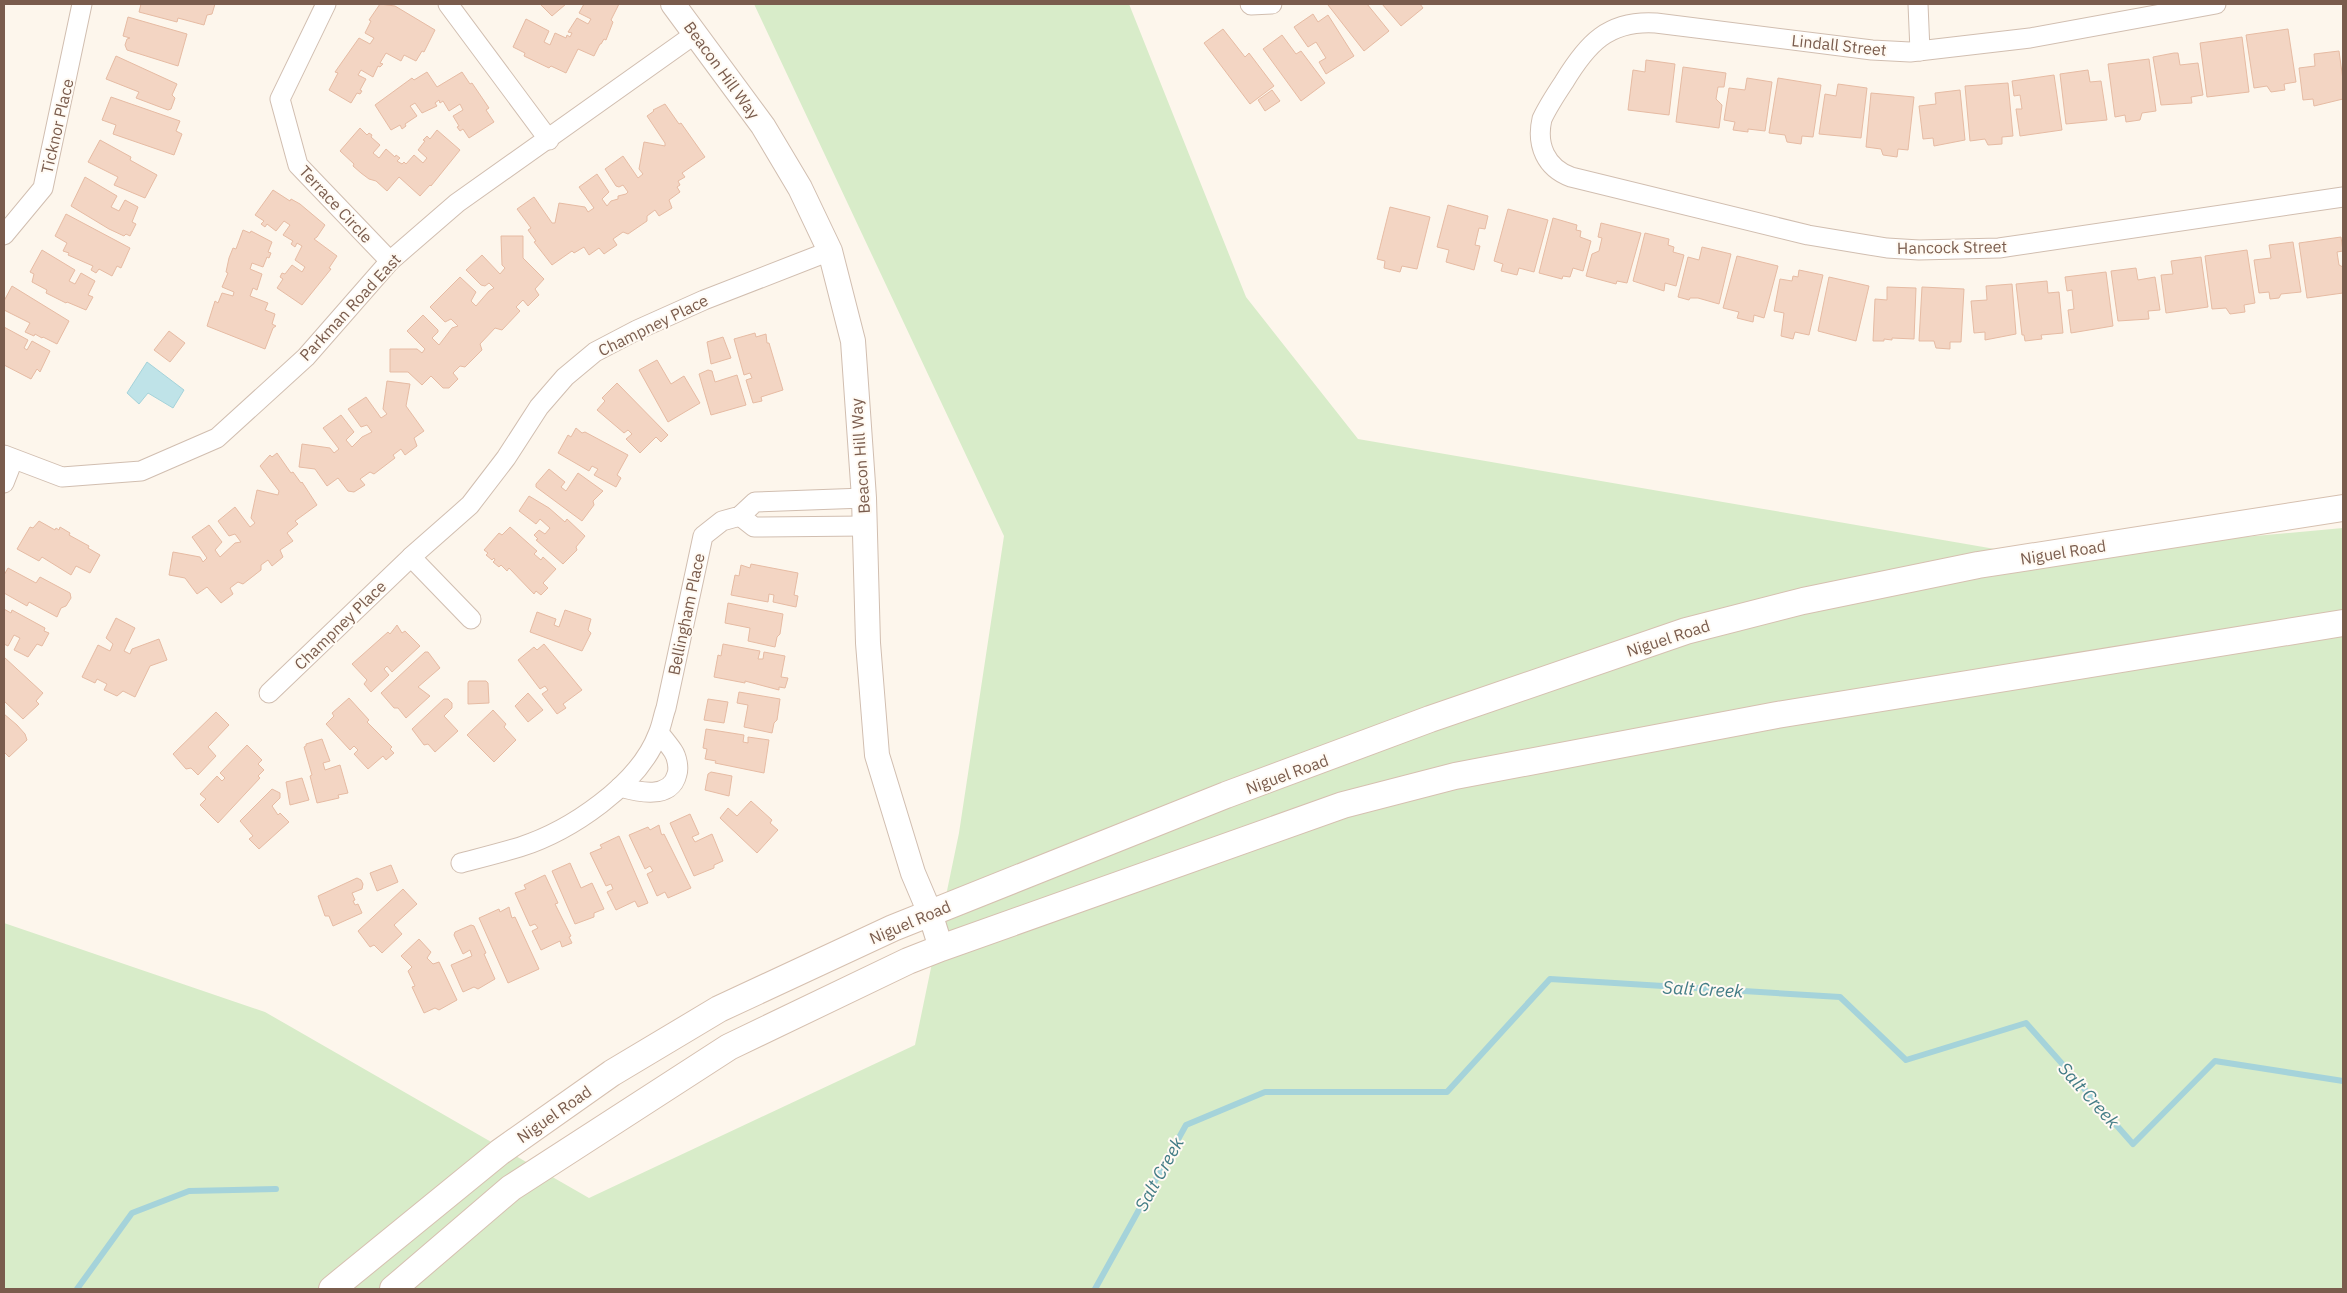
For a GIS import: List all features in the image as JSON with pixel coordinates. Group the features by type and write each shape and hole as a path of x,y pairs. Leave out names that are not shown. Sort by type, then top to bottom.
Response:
{"main road":[{"name":"Niguel Road","path":"332,1289 500,1152 612,1073 719,1010 930,912 1226,795 1341,754 1430,719 1686,631 1802,600 1978,565 2343,508"},
{"path":"393,1289 511,1188 729,1047 908,961 1343,805 1455,776 1777,715 2343,623"}],"street":[{"name":"Ticknor Place","path":"4,236 43,188 82,4"},
{"name":"Terrace Circle","path":"326,4 280,99 298,165 390,261"},
{"path":"448,4 549,140"},
{"name":"Beacon Hill Way","path":"673,4 764,126 800,188 830,251 853,341 864,498 868,643 877,755 913,873 930,912 941,948"},
{"path":"1250,4 1251,6 1272,4"},
{"path":"1918,4 1920,51"},
{"name":"Lindall Street","path":"1544,154 1540,137 1542,119 1578,59 1599,37 1626,24 1656,23 1872,50 1920,51 2030,38 2216,4"},
{"name":"Parkman Road East","path":"8,458 62,477 140,470 217,438 306,357 390,261 457,203 549,140 696,34"},
{"name":"Hancock Street","path":"1544,154 1555,168 1571,177 1808,235 1849,243 1919,250 1999,248 2343,197"},
{"name":"Champney Place","path":"269,694 411,557 470,505 506,458 539,407 565,378 595,352 637,330 704,300 830,251"},
{"path":"4,483 8,458"},
{"name":"Bellingham Place","path":"461,863 521,847 566,826 620,787 644,759 659,733 687,617 703,536 722,522 740,516 755,502 864,498"},
{"path":"740,516 754,527 865,526"},
{"path":"411,557 471,619"},
{"path":"620,787 652,793 664,790 672,784 677,776 676,759 674,752 659,733"}],"green space":[{"path":"754,4 1129,4 1246,297 1358,439 2036,556 2343,528 2343,1289 4,1289 4,923 265,1012 589,1198 915,1045 959,833 1004,536"}],"water":[{"path":"147,362 184,390 173,408 148,393 139,404 127,393"}],"building":[{"path":"141,4 215,4 212,14 207,15 204,25 178,18 177,22 139,12"},
{"path":"380,4 395,6 435,30 424,52 422,51 416,61 404,55 401,61 386,53 380,63 383,64 380,67 378,66 373,77 361,70 358,75 366,79 360,90 362,91 360,94 357,93 351,103 329,90 338,73 335,72 359,38 370,44 374,38 365,33 371,21 369,20"},
{"path":"540,4 566,4 552,16"},
{"path":"584,4 619,4 611,20 613,22 606,40 604,39 600,44 594,56 578,49 566,73 551,66 549,68 524,56 525,53 513,47 526,19 549,31 544,42 550,45 555,33 566,38 567,35 570,37 572,33 568,32 577,18 588,24 591,19 579,13"},
{"path":"1367,4 1389,31 1364,51 1328,5"},
{"path":"1382,4 1420,4 1423,8 1401,26"},
{"path":"1313,14 1318,22 1328,15 1354,56 1326,74 1319,62 1326,58 1316,42 1308,47 1294,27"},
{"path":"128,17 187,34 178,66 127,50 125,45 127,39 130,38 123,36"},
{"path":"1223,29 1245,57 1249,53 1274,86 1250,104 1204,43"},
{"path":"2288,29 2296,82 2284,84 2285,90 2271,92 2267,86 2254,88 2246,35"},
{"path":"1282,35 1296,54 1301,51 1325,83 1301,101 1263,49"},
{"path":"2242,37 2249,92 2207,97 2200,43"},
{"path":"2339,51 2343,80 2343,99 2314,106 2313,99 2303,100 2299,68 2315,66 2314,54"},
{"path":"2178,53 2180,65 2198,63 2203,95 2191,97 2192,103 2161,105 2153,57"},
{"path":"116,56 177,84 172,95 175,98 171,109 168,110 136,98 139,92 106,79"},
{"path":"2149,59 2156,111 2142,113 2140,120 2126,122 2125,115 2115,117 2108,64"},
{"path":"1646,60 1675,64 1669,115 1628,110 1633,70 1645,72"},
{"path":"1683,67 1726,73 1724,87 1718,87 1716,99 1722,105 1719,128 1676,122"},
{"path":"2088,70 2090,82 2101,81 2107,120 2066,124 2060,74"},
{"path":"427,72 437,87 462,72 489,108 486,110 494,122 469,138 463,129 460,131 457,127 459,126 453,116 463,110 460,104 449,111 443,101 440,103 439,100 435,103 437,106 422,113 415,103 410,106 417,116 405,124 406,126 402,129 400,125 391,130 375,105 412,78 414,80"},
{"path":"2054,75 2062,130 2020,136 2016,109 2022,109 2020,95 2014,96 2012,81"},
{"path":"1747,78 1772,82 1765,131 1748,129 1748,132 1733,130 1735,122 1724,120 1729,88 1745,90"},
{"path":"1778,78 1821,85 1813,137 1802,136 1801,144 1787,142 1785,135 1769,133"},
{"path":"2008,83 2013,136 2002,137 2002,144 1988,145 1985,139 1970,141 1965,86"},
{"path":"1838,84 1867,88 1861,138 1819,134 1825,94 1836,96"},
{"path":"1272,90 1280,101 1265,111 1258,100"},
{"path":"1960,90 1965,140 1934,146 1933,138 1923,139 1919,106 1936,104 1935,93"},
{"path":"1871,93 1914,97 1908,150 1898,149 1897,157 1883,155 1881,149 1866,147"},
{"path":"111,97 180,121 176,131 182,134 174,155 113,134 116,125 102,120"},
{"path":"665,104 705,157 682,173 685,177 678,181 680,185 677,187 680,192 669,200 672,208 659,216 655,210 647,216 647,221 628,234 623,232 613,239 617,245 604,254 599,248 589,255 584,247 574,253 572,251 552,265 534,242 536,241 528,230 531,228 517,209 534,197 552,223 555,223 559,203 585,207 588,212 594,208 579,187 597,174 609,192 602,199 607,206 611,201 618,199 618,196 626,194 628,192 623,185 616,186 605,169 623,156 638,178 643,174 639,169 644,142 665,146 665,143 647,116 653,110"},
{"path":"360,128 367,135 369,133 372,135 371,137 380,145 373,153 379,158 386,149 395,157 396,155 400,158 397,161 402,164 404,162 406,164 414,155 423,163 427,158 418,150 425,141 423,140 427,136 430,139 437,130 460,150 431,186 420,196 399,177 387,191 376,181 369,179 361,173 340,151"},
{"path":"100,140 131,157 130,160 157,175 145,198 114,185 118,177 88,162"},
{"path":"85,177 117,196 111,207 119,211 125,200 138,207 132,222 136,224 130,236 126,234 124,236 109,229 71,206"},
{"path":"273,190 290,201 291,199 300,204 325,225 314,239 337,256 329,268 331,269 302,305 277,288 283,279 280,277 282,273 285,274 292,265 302,272 305,267 295,260 302,246 297,243 295,247 291,244 293,241 283,235 290,225 284,221 276,231 267,224 265,227 261,224 264,221 255,215"},
{"path":"1448,205 1488,216 1485,229 1479,228 1475,245 1480,246 1474,270 1446,262 1449,250 1437,247"},
{"path":"1390,207 1430,217 1417,269 1402,266 1400,272 1384,268 1385,261 1377,259"},
{"path":"1508,209 1548,220 1534,272 1519,268 1517,275 1501,271 1503,264 1494,261"},
{"path":"66,214 130,248 121,268 117,266 112,276 99,269 96,273 91,270 93,266 63,251 67,243 55,236"},
{"path":"1553,218 1577,225 1576,230 1581,231 1580,237 1591,241 1583,271 1573,268 1570,277 1563,276 1562,279 1539,273"},
{"path":"1601,223 1641,233 1627,283 1617,281 1616,284 1586,276 1592,254 1599,251 1602,238 1598,237"},
{"path":"243,230 250,233 251,231 272,242 268,252 271,253 263,267 252,263 250,269 262,274 257,290 253,288 250,296 268,303 265,310 275,314 272,324 276,326 273,328 265,349 207,326 215,301 218,303 222,293 233,296 234,292 222,287 228,273 226,272 229,258 233,248 236,249"},
{"path":"1645,233 1669,239 1668,245 1674,247 1673,252 1684,255 1676,286 1665,283 1664,291 1633,281"},
{"path":"501,236 523,236 523,258 544,279 535,289 539,295 528,306 523,300 516,307 520,311 502,330 495,328 480,344 482,350 465,367 460,366 453,373 458,379 449,388 443,388 431,376 422,385 408,372 390,372 390,349 417,349 422,353 425,349 407,331 423,315 438,330 432,338 439,345 452,328 458,326 451,319 445,322 430,307 460,277 476,292 471,301 476,306 494,288 489,283 485,286 481,285 466,270 482,255 500,274 505,268 502,265"},
{"path":"2341,237 2343,251 2337,252 2339,265 2343,267 2343,293 2307,298 2299,243"},
{"path":"2293,242 2301,292 2281,294 2279,298 2270,299 2269,292 2259,293 2254,260 2271,258 2269,245"},
{"path":"1702,247 1731,254 1719,304 1698,298 1690,298 1689,300 1678,297 1688,257 1699,260"},
{"path":"42,250 75,270 69,281 75,284 81,273 95,281 88,295 93,297 86,310 46,293 47,290 32,282 34,274 30,272"},
{"path":"2247,250 2255,303 2244,305 2245,312 2230,314 2226,308 2212,309 2205,256"},
{"path":"1737,256 1778,266 1764,318 1754,315 1753,322 1737,318 1739,312 1723,308"},
{"path":"2201,257 2208,307 2166,313 2161,275 2173,274 2171,261"},
{"path":"2136,268 2138,280 2155,277 2160,310 2148,311 2149,319 2118,321 2111,271"},
{"path":"1799,270 1823,275 1809,335 1795,332 1793,339 1781,336 1784,313 1774,311 1780,279 1792,281 1793,276 1798,277"},
{"path":"2106,272 2113,326 2071,333 2068,310 2074,309 2072,290 2067,291 2065,277"},
{"path":"1829,277 1869,286 1856,341 1818,331"},
{"path":"2047,281 2048,293 2059,292 2063,333 2041,335 2042,339 2025,341 2024,335 2022,335 2016,284"},
{"path":"2012,284 2016,334 1985,340 1985,332 1974,333 1971,301 1987,300 1986,286"},
{"path":"12,286 69,321 57,344 35,334 34,336 25,332 30,323 4,310 4,301"},
{"path":"1887,287 1916,288 1914,339 1892,338 1892,340 1873,341 1875,299 1887,300"},
{"path":"1922,287 1964,289 1961,342 1950,342 1950,349 1936,348 1934,341 1919,341"},
{"path":"4,327 28,340 24,348 27,350 32,341 50,351 40,372 37,369 31,379 4,365"},
{"path":"169,331 185,343 170,362 154,350"},
{"path":"755,333 756,337 766,334 767,343 769,343 783,390 761,397 762,401 753,403 746,380 752,378 750,373 744,375 734,339"},
{"path":"723,337 731,358 711,364 707,342"},
{"path":"657,360 671,384 684,376 700,403 668,422 639,370"},
{"path":"708,370 712,371 715,382 737,375 746,405 711,415 699,374"},
{"path":"387,381 410,384 406,406 424,431 414,438 417,446 405,455 401,449 393,455 395,458 374,474 370,472 360,479 365,485 354,492 348,491 338,478 327,486 315,469 299,467 302,444 330,448 334,453 339,449 323,428 341,415 354,432 346,440 352,447 362,437 372,432 367,425 361,427 348,409 366,397 381,418 387,414 383,409"},
{"path":"617,383 668,435 661,442 656,437 640,453 626,439 632,434 628,430 624,433 597,410 605,401 602,398"},
{"path":"576,428 582,433 585,432 628,455 617,475 621,478 616,487 594,475 598,469 592,466 589,471 558,453 568,435 571,437"},
{"path":"277,453 291,473 293,472 302,482 317,505 295,521 298,524 287,533 293,541 280,550 283,557 272,566 268,560 261,565 261,570 243,584 238,582 230,588 233,594 221,603 207,587 197,594 185,578 169,575 173,552 200,557 203,562 207,558 192,537 209,525 222,542 215,550 220,557 235,543 241,542 235,534 229,536 218,521 235,507 250,527 255,523 251,518 257,490 278,495 279,491 260,466 270,455 272,457"},
{"path":"549,469 565,482 561,487 566,491 578,473 603,491 593,501 594,505 582,521 536,487 536,484"},
{"path":"529,496 549,508 565,522 567,519 585,536 576,547 577,550 563,564 536,540 538,539 534,535 539,530 545,534 550,528 540,519 536,524 519,511"},
{"path":"39,521 55,530 56,528 59,530 60,527 100,555 90,573 76,566 71,575 42,557 39,561 17,549 30,527 33,528"},
{"path":"510,527 537,551 534,554 541,560 543,557 556,569 543,583 548,588 541,595 536,591 534,594 509,568 507,571 501,565 499,567 493,562 494,558 492,560 486,555 488,553 484,550 499,533 502,535"},
{"path":"751,564 798,573 794,595 798,596 796,607 773,602 774,595 769,594 768,602 731,595 735,575 739,576 741,565 750,568"},
{"path":"8,568 36,583 40,577 70,593 71,598 66,606 61,608 57,617 29,602 27,606 4,593 4,575"},
{"path":"728,603 783,614 780,634 777,637 775,647 748,641 750,628 725,623"},
{"path":"4,609 11,613 12,610 45,628 44,631 49,633 42,646 37,644 28,657 14,650 20,638 14,635 8,646 4,644"},
{"path":"565,610 591,619 588,630 591,633 582,651 530,632 537,612 556,619 554,625 559,627"},
{"path":"116,618 135,628 124,651 130,654 132,649 159,639 167,660 150,666 135,697 123,691 117,696 104,690 107,684 97,679 95,683 82,677 98,645 110,651 113,644 106,638"},
{"path":"397,625 402,633 405,631 420,646 392,672 387,666 384,669 389,675 371,692 364,684 367,680 352,664 388,632 390,634"},
{"path":"544,644 582,690 563,704 566,708 557,714 542,694 548,690 545,686 540,689 518,660 534,647 537,650"},
{"path":"723,644 760,651 758,659 763,659 764,652 785,656 781,677 788,678 785,688 779,687 779,690 745,681 745,683 714,677 718,655 721,656"},
{"path":"425,652 428,652 440,668 418,687 430,696 406,718 381,693"},
{"path":"4,657 43,693 36,701 39,704 23,719 4,701"},
{"path":"469,681 486,681 488,683 489,703 468,704"},
{"path":"739,692 780,699 777,720 774,723 772,733 744,727 748,705 737,703"},
{"path":"528,693 543,710 528,722 515,706"},
{"path":"349,698 369,720 367,722 392,747 390,749 394,753 386,760 383,756 368,769 354,754 358,750 354,746 350,750 326,724 334,716 332,713"},
{"path":"444,699 448,699 452,703 452,708 444,716 458,731 435,752 428,744 424,745 412,729"},
{"path":"708,699 728,702 724,723 704,720"},
{"path":"493,710 506,724 504,727 516,740 494,762 467,735"},
{"path":"216,712 229,725 208,747 216,756 198,775 191,768 186,769 173,754"},
{"path":"4,714 25,734 27,740 9,757 4,752"},
{"path":"706,729 744,735 743,742 748,743 748,737 769,740 764,773 715,763 716,761 705,759 707,749 703,748"},
{"path":"322,739 330,761 323,763 325,770 340,765 348,793 338,795 339,798 317,803 304,747 306,744"},
{"path":"247,745 262,760 258,764 264,770 258,776 260,778 218,823 200,805 206,799 200,794 217,776 222,781 225,778 220,773"},
{"path":"711,772 732,776 729,796 705,790 708,774"},
{"path":"302,778 309,800 290,805 286,782"},
{"path":"272,789 280,793 280,798 272,806 278,815 280,813 289,822 259,849 249,839 253,836 240,821"},
{"path":"751,801 772,820 770,823 778,830 757,853 720,818 728,808 737,816"},
{"path":"690,814 699,834 692,837 695,842 712,834 723,861 714,865 714,868 694,876 670,823"},
{"path":"659,825 662,835 664,834 691,888 668,898 665,892 657,896 647,874 653,871 650,866 645,869 629,835 648,827 650,830"},
{"path":"619,836 648,903 638,907 635,901 616,910 607,892 613,889 611,884 606,886 590,853 602,848 600,845"},
{"path":"570,863 581,888 592,883 604,909 594,913 594,917 575,924 552,871"},
{"path":"391,865 398,882 377,891 370,873"},
{"path":"545,875 558,903 555,904 571,936 569,937 572,943 562,947 560,941 541,950 532,931 538,928 535,924 530,926 515,893 526,889 524,885"},
{"path":"357,878 363,884 362,889 352,893 355,900 353,901 355,905 358,904 362,913 333,926 329,916 325,916 318,896"},
{"path":"403,889 417,904 394,925 402,934 382,953 374,945 370,947 358,931"},
{"path":"509,907 512,918 515,917 539,969 508,983 479,918 499,909 500,912"},
{"path":"471,925 474,926 486,953 484,954 495,979 478,989 474,987 463,992 451,965 472,956 470,950 463,954 454,935 455,932"},
{"path":"419,939 431,952 427,958 433,964 439,962 457,1000 439,1010 435,1008 424,1013 412,987 415,986 408,971 412,967 401,956"}],"waterway":[{"name":"Salt Creek","path":"1095,1289 1186,1125 1265,1092 1447,1092 1550,979 1840,997 1906,1060 2026,1023 2133,1144 2215,1061 2343,1081"},
{"name":"Salt Creek","path":"77,1289 132,1213 189,1191 276,1189"}]}
